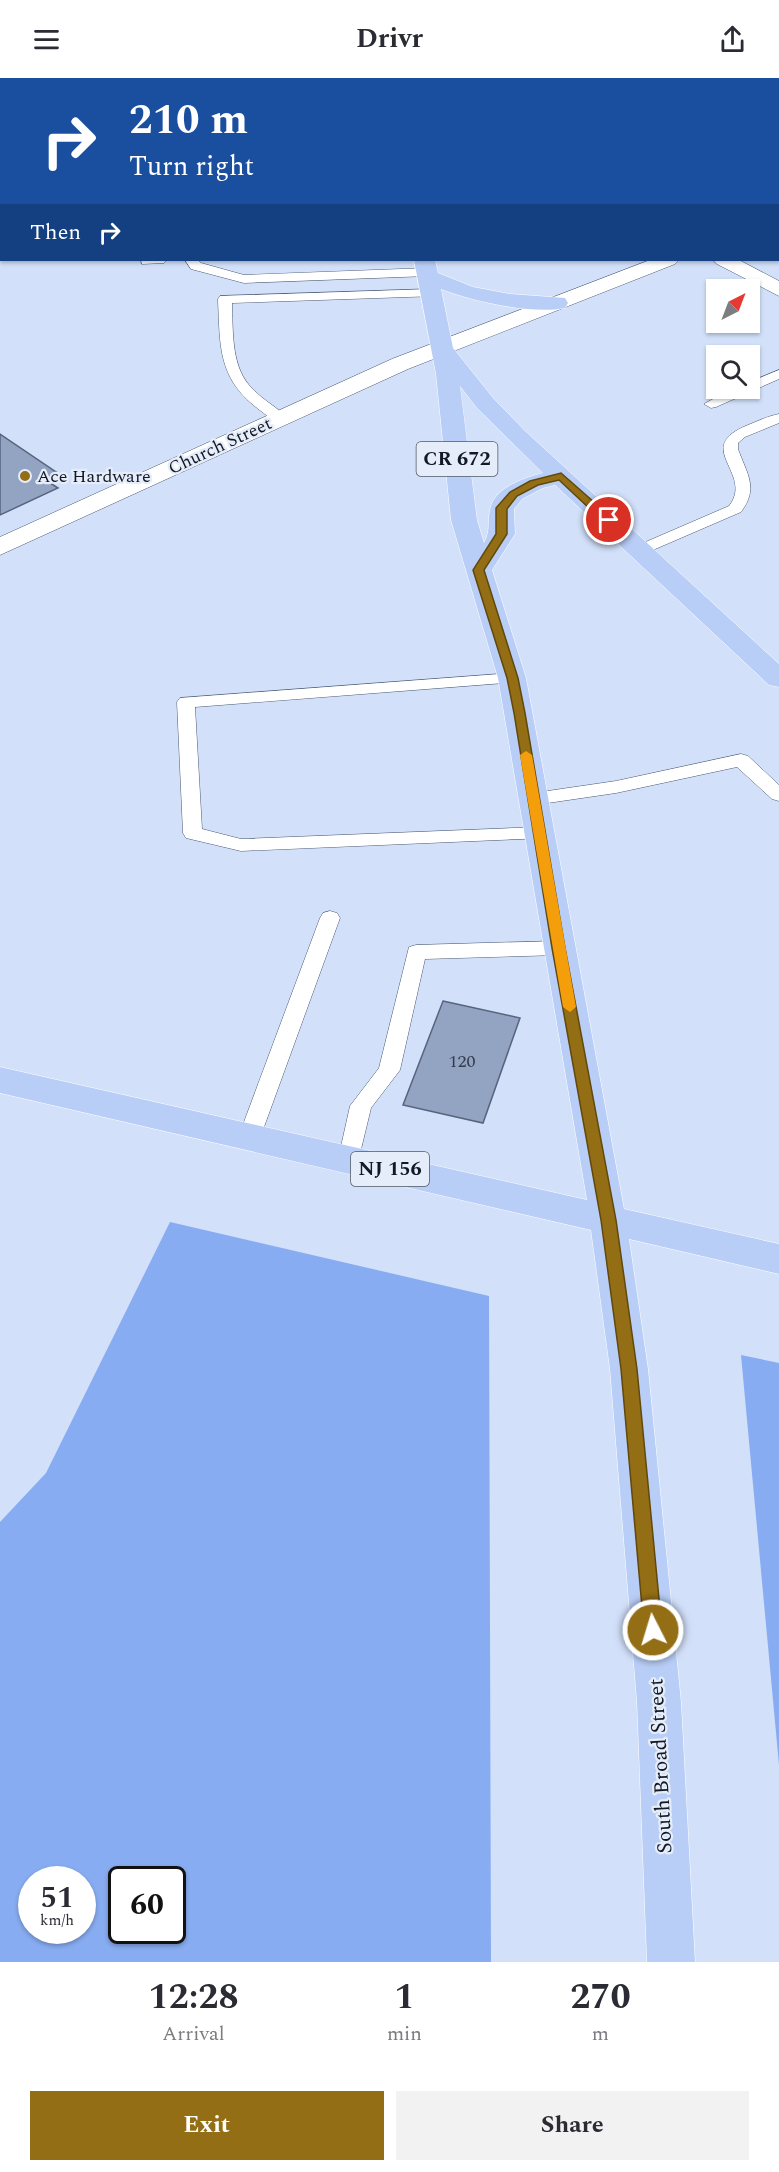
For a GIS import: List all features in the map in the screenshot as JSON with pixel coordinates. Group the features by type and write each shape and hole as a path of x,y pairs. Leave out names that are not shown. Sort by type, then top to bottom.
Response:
{"main road":[{"path":"429,275 468,292 510,300 557,303"},
{"name":"South Broad Street","path":"429,275 447,374 464,520 512,678 608,1220 629,1369 659,1702 671,1962"},
{"path":"442,348 456,369 485,403 779,679"},
{"path":"479,570 502,534 502,508 513,494 534,483 561,476"},
{"name":"NJ 156","path":"0,1080 779,1259"}],"street":[{"name":"Church Street","path":"0,547 280,418 442,348 665,261"},
{"path":"726,261 779,290"}],"lane":[{"path":"193,261 196,266 244,279 429,275"},
{"path":"280,418 248,393 235,376 225,299 429,275"},
{"path":"760,383 779,374"},
{"path":"711,404 722,399"},
{"path":"640,550 735,509 743,501 745,492 730,449 731,442 740,434 779,418"},
{"path":"512,678 186,702 193,833 241,845 537,816 616,787 741,760 779,795"},
{"path":"249,1138 330,918"},
{"path":"349,1160 361,1106 390,1070 416,952 559,948"}],"shaded area":[{"path":"170,1222 489,1296 491,1962 0,1962 0,1522 46,1473"},
{"path":"741,1355 779,1363 779,1765"}],"building":[{"name":"Ace Hardware","path":"0,434 56,472 44,479 58,488 0,515"},
{"path":"443,1001 520,1018 483,1123 403,1105"}],"slow traffic":[{"path":"526,755 570,1007"}],"place":[{"name":"Ace Hardware","path":"25,476"}],"route":[{"path":"609,520 561,476 534,483 513,494 502,508 502,534 479,570 512,678 519,713 608,1220 629,1369 653,1630"}]}
